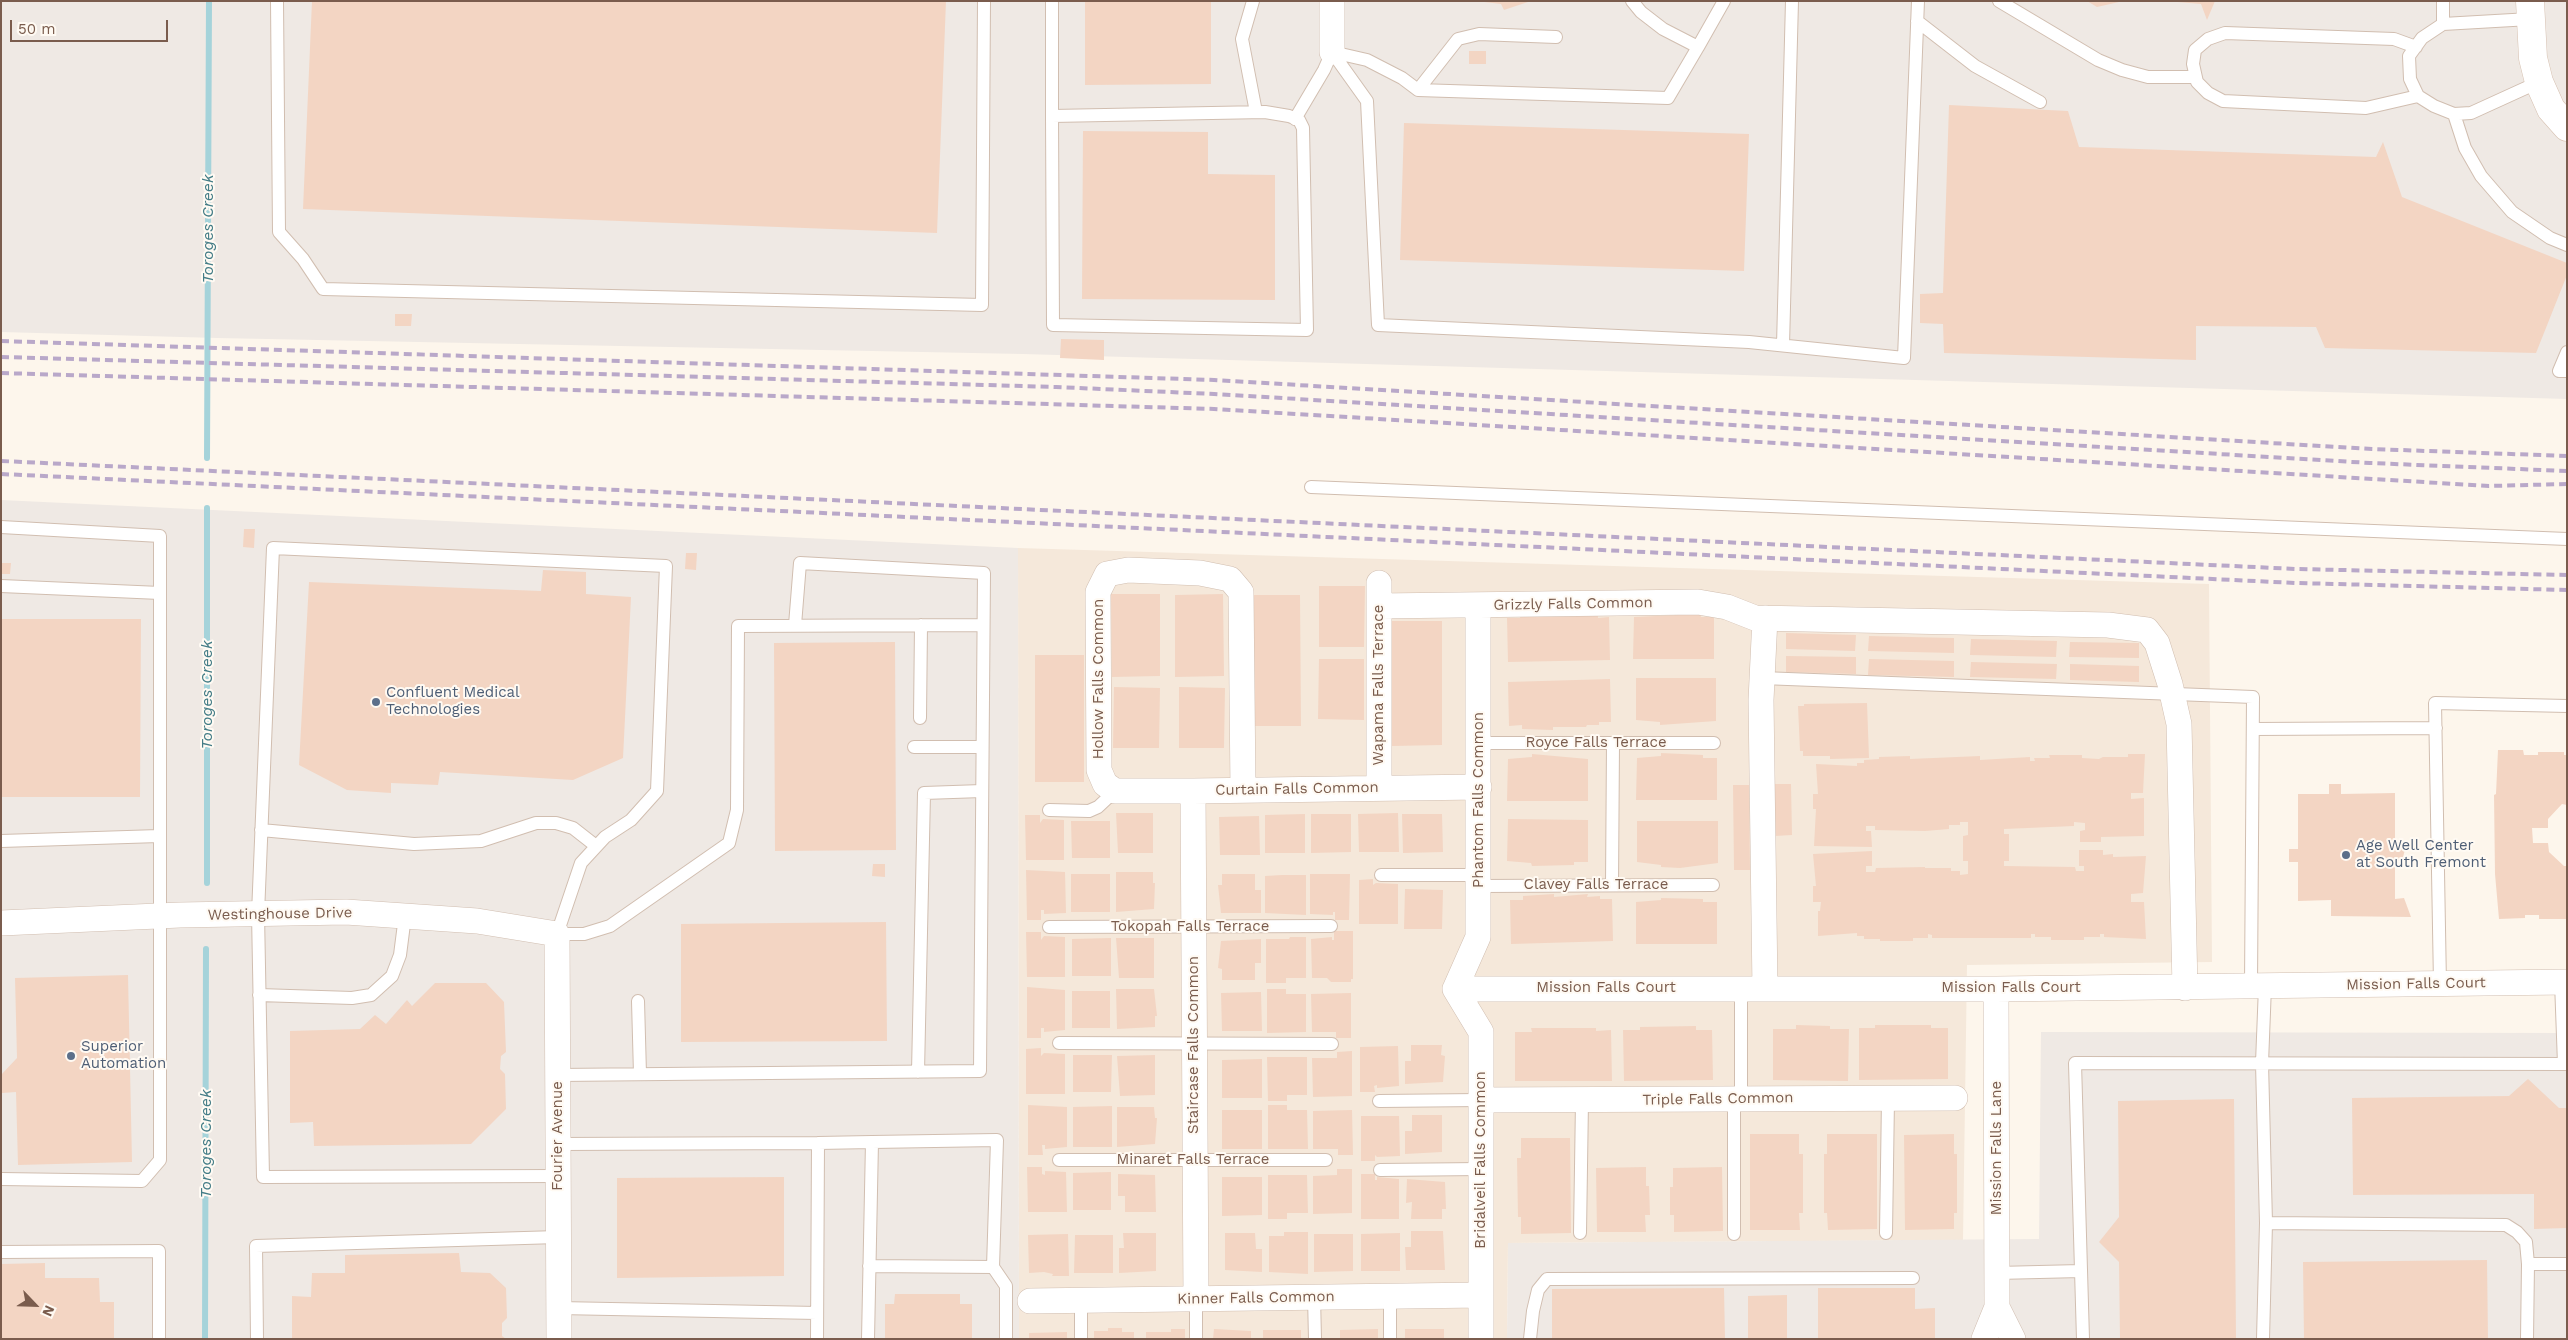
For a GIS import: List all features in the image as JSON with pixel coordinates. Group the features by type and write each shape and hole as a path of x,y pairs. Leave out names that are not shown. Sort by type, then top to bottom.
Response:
{"street":[{"path":"1332,1 1332,52"},
{"path":"2530,10 2533,58 2539,82 2551,109 2567,127"},
{"name":"Hollow Falls Common","path":"1115,791 1106,784 1100,770 1098,592 1107,574 1128,570 1200,573 1230,579 1242,592 1243,790"},
{"name":"Grizzly Falls Common","path":"1379,594 1478,606 1698,602 1727,606 1755,618 2108,625 2147,630 2158,643 2179,724 2185,988"},
{"name":"Wapama Falls Terrace","path":"1379,594 1379,788"},
{"name":"Phantom Falls Common","path":"1455,988 1478,937 1480,787 1478,606"},
{"path":"1753,989 1765,618"},
{"name":"Curtain Falls Common","path":"1115,791 1480,787"},
{"name":"Staircase Falls Common","path":"1193,791 1196,1299"},
{"name":"Westinghouse Drive","path":"1,923 158,916 346,912 477,921 557,934"},
{"name":"Fourier Avenue","path":"557,934 559,1339"},
{"name":"Mission Falls Court","path":"1455,988 2185,988 2564,982"},
{"name":"Bridalveil Falls Common","path":"1455,988 1481,1032 1481,1339"},
{"name":"Mission Falls Lane","path":"1984,1339 1997,1307 1996,989"},
{"name":"Triple Falls Common","path":"1480,1100 1955,1098"},
{"name":"Kinner Falls Common","path":"1030,1301 1481,1295"},
{"name":"Mission Falls Lane","path":"1997,1307 2013,1339"}],"lane":[{"path":"277,1 278,232 303,259 323,289 982,305 984,1"},
{"path":"1052,1 1052,116 1053,326 1307,330 1303,128 1295,119 1288,116 1256,112 1052,116"},
{"path":"1253,1 1242,39 1256,112"},
{"path":"1632,1 1641,12 1663,29 1698,47"},
{"path":"1332,52 1367,60 1402,78 1418,90 1668,98 1724,1"},
{"path":"1783,346 1792,1"},
{"path":"1332,52 1358,85 1367,100 1378,325 1748,342 1904,358 1918,1"},
{"path":"1999,1 2098,60 2122,70 2148,77 2196,77"},
{"path":"2443,1 2443,24"},
{"path":"2530,10 2443,24 2422,38 2409,56 2410,79 2418,96 2434,106 2454,114 2471,113 2539,82"},
{"path":"1917,21 1975,66 2040,102"},
{"path":"2416,47 2394,39 2225,33 2208,39 2195,50 2193,64 2197,82 2208,93 2223,101 2366,108 2418,96"},
{"path":"1418,90 1458,39 1479,34 1556,37"},
{"path":"1295,119 1324,70 1332,52"},
{"path":"2454,114 2465,148 2481,176 2512,212 2550,238 2567,245"},
{"path":"2567,352 2559,371 2567,371"},
{"path":"1311,487 2567,539"},
{"path":"1,527 160,536 158,916 160,1160 142,1181 1,1179"},
{"path":"558,1176 263,1177 258,914 273,548 666,566 657,790 631,820 605,837 582,863 557,934 584,934 610,926 729,843 737,810 738,626 984,625"},
{"path":"558,1075 980,1071 984,573 800,563 795,626"},
{"path":"1,586 160,593"},
{"path":"920,718 921,625"},
{"path":"1762,678 2253,697 2258,986 2266,1223 2263,1339"},
{"path":"2440,984 2435,703 2567,706"},
{"path":"2253,729 2436,728"},
{"name":"Royce Falls Terrace","path":"1479,743 1714,742"},
{"path":"1612,885 1613,743"},
{"path":"914,746 982,747"},
{"path":"918,1072 924,793 982,791"},
{"path":"1049,810 1089,811 1098,807 1115,791"},
{"path":"261,830 414,844 482,841 536,823 556,823 573,828 596,846"},
{"path":"1,841 159,836"},
{"name":"Clavey Falls Terrace","path":"1380,875 1612,885 1713,885"},
{"path":"259,995 352,998 370,995 392,976 400,955 405,916"},
{"name":"Tokopah Falls Terrace","path":"1049,927 1331,926"},
{"path":"2083,1339 2075,1063 2565,1064 2564,982"},
{"path":"1734,1234 1737,1098 1753,989"},
{"path":"638,1001 640,1074"},
{"path":"1058,1043 1332,1044"},
{"path":"1886,1233 1888,1099"},
{"path":"1378,1102 1480,1100"},
{"path":"1580,1233 1582,1101"},
{"path":"558,1144 997,1140 994,1267 1006,1286 1006,1339"},
{"path":"868,1339 872,1142"},
{"path":"817,1339 818,1143"},
{"name":"Minaret Falls Terrace","path":"1059,1160 1326,1160"},
{"path":"1380,1170 1480,1169"},
{"path":"2266,1223 2506,1225 2517,1232 2526,1242 2528,1264 2528,1339"},
{"path":"257,1339 256,1246 558,1238"},
{"path":"1,1252 159,1251 158,1339"},
{"path":"2528,1264 2567,1264"},
{"path":"870,1266 994,1267"},
{"path":"1997,1273 2081,1271"},
{"path":"1530,1339 1533,1311 1538,1290 1547,1279 1913,1278"},
{"path":"1390,1296 1390,1339"},
{"path":"1314,1298 1314,1339"},
{"path":"1196,1299 1196,1339"},
{"path":"1080,1300 1080,1339"},
{"path":"559,1308 817,1313"}],"shaded area":[{"path":"1,1 2567,1 2567,399 1023,354 1,332"},
{"path":"1,500 1018,548 1019,1339 1,1339"},
{"path":"1018,548 2209,584 2212,962 1967,965 1963,1240 1508,1243 1507,1339 1019,1339"},
{"path":"2041,1032 2567,1033 2567,1339 1507,1339 1508,1243 2039,1239"}],"building":[{"path":"312,1 946,1 937,233 303,209"},
{"path":"1085,1 1211,1 1211,84 1085,85"},
{"path":"1476,1 1528,2 1504,10 1501,4"},
{"path":"2087,1 2119,1 2119,2 2097,7"},
{"path":"2166,1 2215,1 2207,20 2201,4"},
{"path":"1469,51 1486,51 1486,64 1469,64"},
{"path":"1949,105 2068,111 2079,147 2376,157 2383,142 2402,197 2567,263 2567,275 2536,353 2325,348 2316,327 2196,326 2196,360 1944,353 1943,324 1920,323 1920,294 1943,293"},
{"path":"1404,123 1749,134 1744,271 1400,260"},
{"path":"1083,131 1208,132 1208,174 1275,175 1275,300 1082,299"},
{"path":"395,314 412,314 411,326 395,326"},
{"path":"1061,339 1104,340 1104,360 1060,358"},
{"path":"244,529 255,529 254,548 243,547"},
{"path":"686,553 697,553 696,570 685,569"},
{"path":"1,563 11,563 10,574 1,574"},
{"path":"543,570 586,572 586,594 631,597 623,758 573,780 440,772 438,785 391,783 391,793 347,790 299,765 309,582 541,591"},
{"path":"1319,586 1365,586 1364,647 1319,647"},
{"path":"1111,594 1160,594 1160,676 1112,677"},
{"path":"1223,594 1224,676 1175,677 1175,595"},
{"path":"1252,595 1300,595 1301,726 1252,726"},
{"path":"1521,614 1598,615 1598,618 1609,617 1610,660 1508,662 1507,618 1520,618"},
{"path":"1700,614 1701,617 1714,617 1714,659 1633,659 1634,617"},
{"path":"1,619 141,619 140,797 1,797"},
{"path":"1392,621 1442,621 1442,745 1392,746"},
{"path":"1786,633 1856,635 1855,651 1786,649"},
{"path":"1869,636 1954,638 1954,653 1868,651"},
{"path":"1971,639 2057,641 2056,657 1970,655"},
{"path":"895,642 896,850 775,851 774,643"},
{"path":"2070,642 2139,643 2139,658 2069,657"},
{"path":"1035,655 1084,655 1084,782 1035,782"},
{"path":"1786,656 1856,657 1856,674 1786,672"},
{"path":"1319,659 1364,659 1364,720 1318,719"},
{"path":"1869,659 1954,661 1954,677 1868,675"},
{"path":"1971,662 2057,664 2056,679 1970,677"},
{"path":"2070,664 2139,666 2139,682 2070,680"},
{"path":"1636,678 1716,678 1716,721 1660,725 1660,722 1636,720"},
{"path":"1610,679 1611,722 1599,722 1599,725 1587,725 1586,727 1553,727 1553,730 1522,729 1522,725 1509,726 1508,682"},
{"path":"1114,687 1160,688 1159,748 1113,748"},
{"path":"1179,687 1225,688 1224,748 1179,748"},
{"path":"1867,703 1869,758 1830,759 1830,756 1803,756 1803,751 1800,751 1798,706 1804,706 1804,704"},
{"path":"2498,750 2523,750 2524,755 2538,755 2538,752 2564,752 2564,755 2567,755 2567,805 2562,804 2548,819 2548,828 2532,828 2533,843 2548,843 2549,852 2564,866 2567,866 2566,919 2539,919 2539,915 2525,915 2525,918 2499,919 2495,874 2494,795 2496,794"},
{"path":"1661,753 1703,755 1703,758 1717,758 1717,800 1636,800 1637,758 1661,756"},
{"path":"1532,754 1588,759 1588,801 1507,801 1508,759 1532,757"},
{"path":"2128,754 2145,754 2143,793 2131,793 2131,799 2144,798 2144,836 2101,837 2101,842 2080,842 2080,831 2085,830 2085,823 2074,822 2074,826 2004,829 2004,834 2009,834 2009,861 2004,861 2004,866 2075,867 2076,871 2084,871 2084,866 2079,866 2079,850 2103,850 2103,855 2113,854 2113,857 2146,856 2143,893 2131,894 2131,902 2144,902 2146,939 2104,937 2104,934 2100,934 2100,937 2084,937 2084,940 2051,940 2051,937 2035,937 2035,934 2031,934 2031,938 1932,938 1932,935 1928,934 1928,938 1913,938 1913,941 1864,939 1864,936 1857,936 1857,933 1818,936 1818,911 1820,911 1821,902 1813,902 1813,886 1816,886 1813,854 1872,851 1872,866 1866,866 1866,872 1875,872 1876,868 1925,867 1951,868 1951,871 1960,871 1960,875 1968,874 1968,861 1963,861 1963,836 1968,835 1968,822 1960,822 1960,825 1949,825 1949,829 1925,831 1875,830 1875,826 1866,826 1866,831 1871,831 1872,847 1814,846 1816,809 1813,809 1813,794 1818,794 1816,764 1857,766 1857,763 1864,763 1864,760 1879,759 1879,757 1910,756 1910,759 1980,756 1980,760 2030,757 2030,761 2035,761 2034,758 2050,758 2049,755 2082,755 2082,758 2099,759 2103,757 2128,757"},
{"path":"1774,784 1791,784 1792,835 1775,836"},
{"name":"Age Well Center at South Fremont","path":"2329,784 2341,784 2341,794 2395,793 2395,842 2407,842 2402,861 2395,861 2395,899 2404,898 2411,917 2331,916 2331,900 2298,901 2298,862 2289,862 2289,849 2298,849 2298,794 2329,794"},
{"path":"1733,785 1749,785 1750,870 1734,870"},
{"path":"1116,813 1153,813 1153,853 1118,853"},
{"path":"1398,813 1399,852 1359,852 1358,814"},
{"path":"1305,814 1305,853 1265,853 1265,815"},
{"path":"1311,814 1351,814 1351,852 1311,853"},
{"path":"1402,814 1442,814 1443,852 1403,853"},
{"path":"1025,815 1040,815 1040,823 1043,819 1064,820 1064,860 1026,860"},
{"path":"1259,816 1260,855 1220,855 1219,817"},
{"path":"1508,819 1588,820 1588,862 1574,862 1574,865 1532,866 1531,863 1507,861"},
{"path":"1071,821 1110,821 1110,858 1072,858"},
{"path":"1637,821 1718,821 1718,863 1680,868 1661,867 1661,865 1637,862"},
{"path":"873,864 885,864 885,877 872,876"},
{"path":"1026,870 1065,872 1066,913 1044,914 1044,910 1041,910 1041,920 1027,920"},
{"path":"1116,872 1153,872 1153,883 1155,883 1154,909 1116,912"},
{"path":"1071,874 1110,874 1110,912 1071,912"},
{"path":"1222,874 1255,874 1255,890 1261,890 1261,913 1221,913 1218,885 1222,885"},
{"path":"1310,874 1350,874 1349,920 1335,920 1335,912 1333,912 1333,915 1310,914"},
{"path":"1306,875 1306,915 1265,913 1265,876"},
{"path":"1373,879 1373,885 1376,883 1398,884 1398,924 1359,924 1359,880"},
{"path":"1405,889 1443,890 1442,929 1404,929"},
{"path":"1554,894 1554,897 1588,894 1587,897 1600,896 1600,899 1612,899 1613,941 1511,944 1510,900 1523,900 1523,896"},
{"path":"1661,898 1703,899 1703,902 1717,902 1717,944 1636,944 1636,902 1661,900"},
{"path":"886,922 887,1041 681,1042 681,924"},
{"path":"1334,931 1353,931 1353,979 1351,979 1351,982 1331,982 1327,978 1312,978 1311,939 1332,937 1332,940 1334,940"},
{"path":"1026,932 1041,932 1041,940 1044,936 1065,937 1065,977 1027,977"},
{"path":"1290,937 1306,937 1306,978 1286,978 1286,983 1266,983 1266,939 1289,939"},
{"path":"1111,938 1111,976 1072,976 1072,939"},
{"path":"1116,938 1154,938 1154,978 1119,978"},
{"path":"1261,939 1261,963 1255,963 1255,980 1222,980 1222,969 1218,968 1221,941"},
{"path":"128,975 132,1162 18,1165 16,1092 2,1093 1,1082 1,1075 17,1058 15,978"},
{"path":"435,983 486,983 504,1002 506,1052 501,1056 500,1069 505,1074 506,1109 471,1144 314,1146 313,1122 290,1123 290,1031 360,1029 375,1015 386,1024 407,1000 412,1006"},
{"path":"1027,987 1065,990 1065,1030 1044,1032 1044,1028 1041,1028 1041,1038 1027,1038"},
{"path":"1116,989 1154,989 1157,1016 1155,1016 1155,1027 1117,1029"},
{"path":"1267,989 1286,989 1286,994 1306,994 1306,1032 1267,1033"},
{"path":"1072,991 1110,991 1110,1028 1072,1028"},
{"path":"1261,992 1262,1031 1222,1031 1221,993"},
{"path":"1351,993 1351,1038 1336,1038 1336,1032 1312,1032 1311,994"},
{"path":"1796,1025 1830,1026 1830,1029 1849,1029 1848,1081 1773,1080 1773,1029 1796,1029"},
{"path":"1875,1025 1931,1025 1931,1028 1948,1028 1948,1079 1859,1080 1859,1028 1875,1028"},
{"path":"1696,1026 1696,1030 1712,1030 1713,1080 1624,1081 1623,1030 1640,1030 1640,1027"},
{"path":"1531,1028 1596,1028 1596,1031 1611,1030 1612,1081 1515,1081 1515,1032 1532,1032"},
{"path":"1411,1045 1442,1045 1441,1055 1445,1056 1443,1082 1405,1084 1405,1061 1411,1061"},
{"path":"1398,1046 1399,1086 1377,1088 1377,1085 1374,1086 1375,1092 1360,1092 1360,1047"},
{"path":"1041,1048 1041,1056 1044,1053 1065,1054 1065,1094 1026,1094 1026,1049"},
{"path":"1352,1051 1352,1096 1313,1097 1312,1058 1337,1058 1337,1052"},
{"path":"1073,1055 1112,1055 1111,1092 1073,1092"},
{"path":"1155,1055 1155,1095 1120,1096 1117,1056"},
{"path":"1267,1057 1307,1057 1307,1095 1287,1095 1287,1101 1268,1101"},
{"path":"1262,1059 1262,1098 1222,1098 1222,1060"},
{"path":"2528,1079 2559,1108 2567,1108 2567,1228 2534,1229 2534,1194 2353,1195 2352,1098 2509,1096"},
{"path":"2234,1099 2236,1339 2120,1339 2119,1262 2099,1242 2119,1217 2118,1101"},
{"path":"1028,1105 1067,1107 1067,1147 1045,1149 1045,1145 1042,1145 1043,1155 1028,1155"},
{"path":"1268,1105 1287,1105 1287,1110 1307,1110 1308,1149 1268,1149"},
{"path":"1112,1106 1112,1147 1073,1147 1073,1107"},
{"path":"1117,1107 1154,1107 1155,1118 1157,1118 1155,1144 1117,1147"},
{"path":"1222,1110 1262,1110 1262,1149 1222,1149"},
{"path":"1352,1110 1353,1155 1338,1155 1338,1149 1313,1149 1313,1111"},
{"path":"1412,1115 1442,1115 1442,1152 1405,1154 1405,1131 1412,1131"},
{"path":"1361,1116 1399,1116 1400,1156 1377,1157 1375,1155 1375,1161 1361,1161"},
{"path":"1750,1134 1799,1134 1799,1154 1803,1154 1803,1213 1799,1213 1800,1230 1750,1230"},
{"path":"1827,1134 1877,1134 1877,1229 1828,1230 1827,1213 1824,1213 1824,1154 1827,1154"},
{"path":"1954,1134 1954,1154 1957,1154 1957,1213 1954,1213 1954,1229 1905,1230 1904,1135"},
{"path":"1521,1138 1570,1138 1571,1233 1521,1234 1521,1217 1518,1217 1517,1158 1521,1158"},
{"path":"1027,1167 1042,1167 1042,1174 1045,1175 1045,1171 1066,1172 1067,1212 1028,1212"},
{"path":"1646,1167 1646,1186 1649,1186 1650,1215 1645,1215 1646,1232 1597,1232 1596,1168"},
{"path":"1722,1167 1723,1231 1674,1232 1674,1215 1670,1215 1670,1187 1673,1187 1673,1168"},
{"path":"1337,1169 1352,1169 1352,1213 1313,1214 1313,1176 1337,1175"},
{"path":"1111,1172 1111,1210 1073,1210 1073,1173"},
{"path":"1118,1174 1155,1175 1156,1212 1125,1212 1125,1196 1118,1196"},
{"path":"1361,1174 1375,1174 1375,1180 1377,1180 1377,1177 1399,1179 1399,1219 1361,1219"},
{"path":"1268,1175 1307,1175 1308,1213 1287,1213 1287,1219 1268,1219"},
{"path":"784,1177 784,1276 617,1278 617,1178"},
{"path":"1222,1177 1262,1177 1262,1215 1222,1216"},
{"path":"1407,1179 1445,1182 1446,1209 1442,1209 1442,1219 1411,1219 1412,1202 1406,1203"},
{"path":"1411,1231 1443,1231 1445,1270 1406,1270 1405,1247 1411,1247"},
{"path":"1284,1232 1308,1232 1308,1274 1269,1272 1269,1236 1284,1236"},
{"path":"1123,1233 1156,1233 1156,1271 1119,1273 1119,1248 1124,1248"},
{"path":"1225,1233 1255,1233 1256,1249 1262,1249 1262,1272 1225,1270"},
{"path":"1400,1233 1400,1271 1361,1271 1361,1234"},
{"path":"1068,1234 1069,1276 1052,1276 1053,1274 1044,1272 1029,1273 1028,1235"},
{"path":"1314,1234 1353,1234 1353,1271 1314,1272"},
{"path":"1075,1235 1113,1235 1113,1273 1074,1273"},
{"path":"459,1253 461,1272 490,1273 506,1288 507,1318 502,1323 502,1336 506,1339 292,1339 292,1296 311,1297 312,1273 345,1273 345,1255"},
{"path":"2487,1260 2488,1339 2304,1339 2303,1262"},
{"path":"45,1263 45,1278 99,1278 100,1302 114,1302 114,1339 1,1339 1,1264"},
{"path":"1724,1288 1725,1339 1552,1339 1552,1289"},
{"path":"1818,1288 1915,1288 1915,1309 1935,1308 1935,1339 1818,1339"},
{"path":"895,1294 960,1294 960,1304 972,1304 972,1339 885,1339 885,1304 894,1304"},
{"path":"1787,1295 1787,1339 1748,1339 1748,1296"},
{"path":"1108,1328 1122,1328 1122,1332 1134,1332 1134,1339 1094,1339 1094,1331 1108,1331"},
{"path":"1171,1329 1185,1329 1185,1339 1146,1339 1146,1332 1171,1332"},
{"path":"1214,1329 1251,1331 1251,1339 1213,1339"},
{"path":"1378,1329 1378,1339 1340,1339 1340,1330"},
{"path":"1405,1329 1444,1329 1444,1339 1405,1339"},
{"path":"1263,1330 1301,1330 1301,1339 1263,1339"},
{"path":"1067,1332 1067,1339 1029,1339 1029,1333"}],"waterway":[{"name":"Toroges Creek","path":"207,458 209,1"},
{"name":"Toroges Creek","path":"207,508 207,883"},
{"name":"Toroges Creek","path":"205,1339 206,949"}],"railway":[{"path":"1,341 1214,380 2372,449 2567,456"},
{"path":"1,357 1056,387 1214,394 2370,463 2567,471"},
{"path":"1,373 1214,409 2489,486 2567,484"},
{"path":"1,461 2296,569 2567,575"},
{"path":"1,474 2297,583 2567,590"}],"place":[{"name":"Confluent Medical Technologies","path":"376,702"},
{"name":"Age Well Center at South Fremont","path":"2346,855"},
{"name":"Superior Automation","path":"71,1056"}]}
